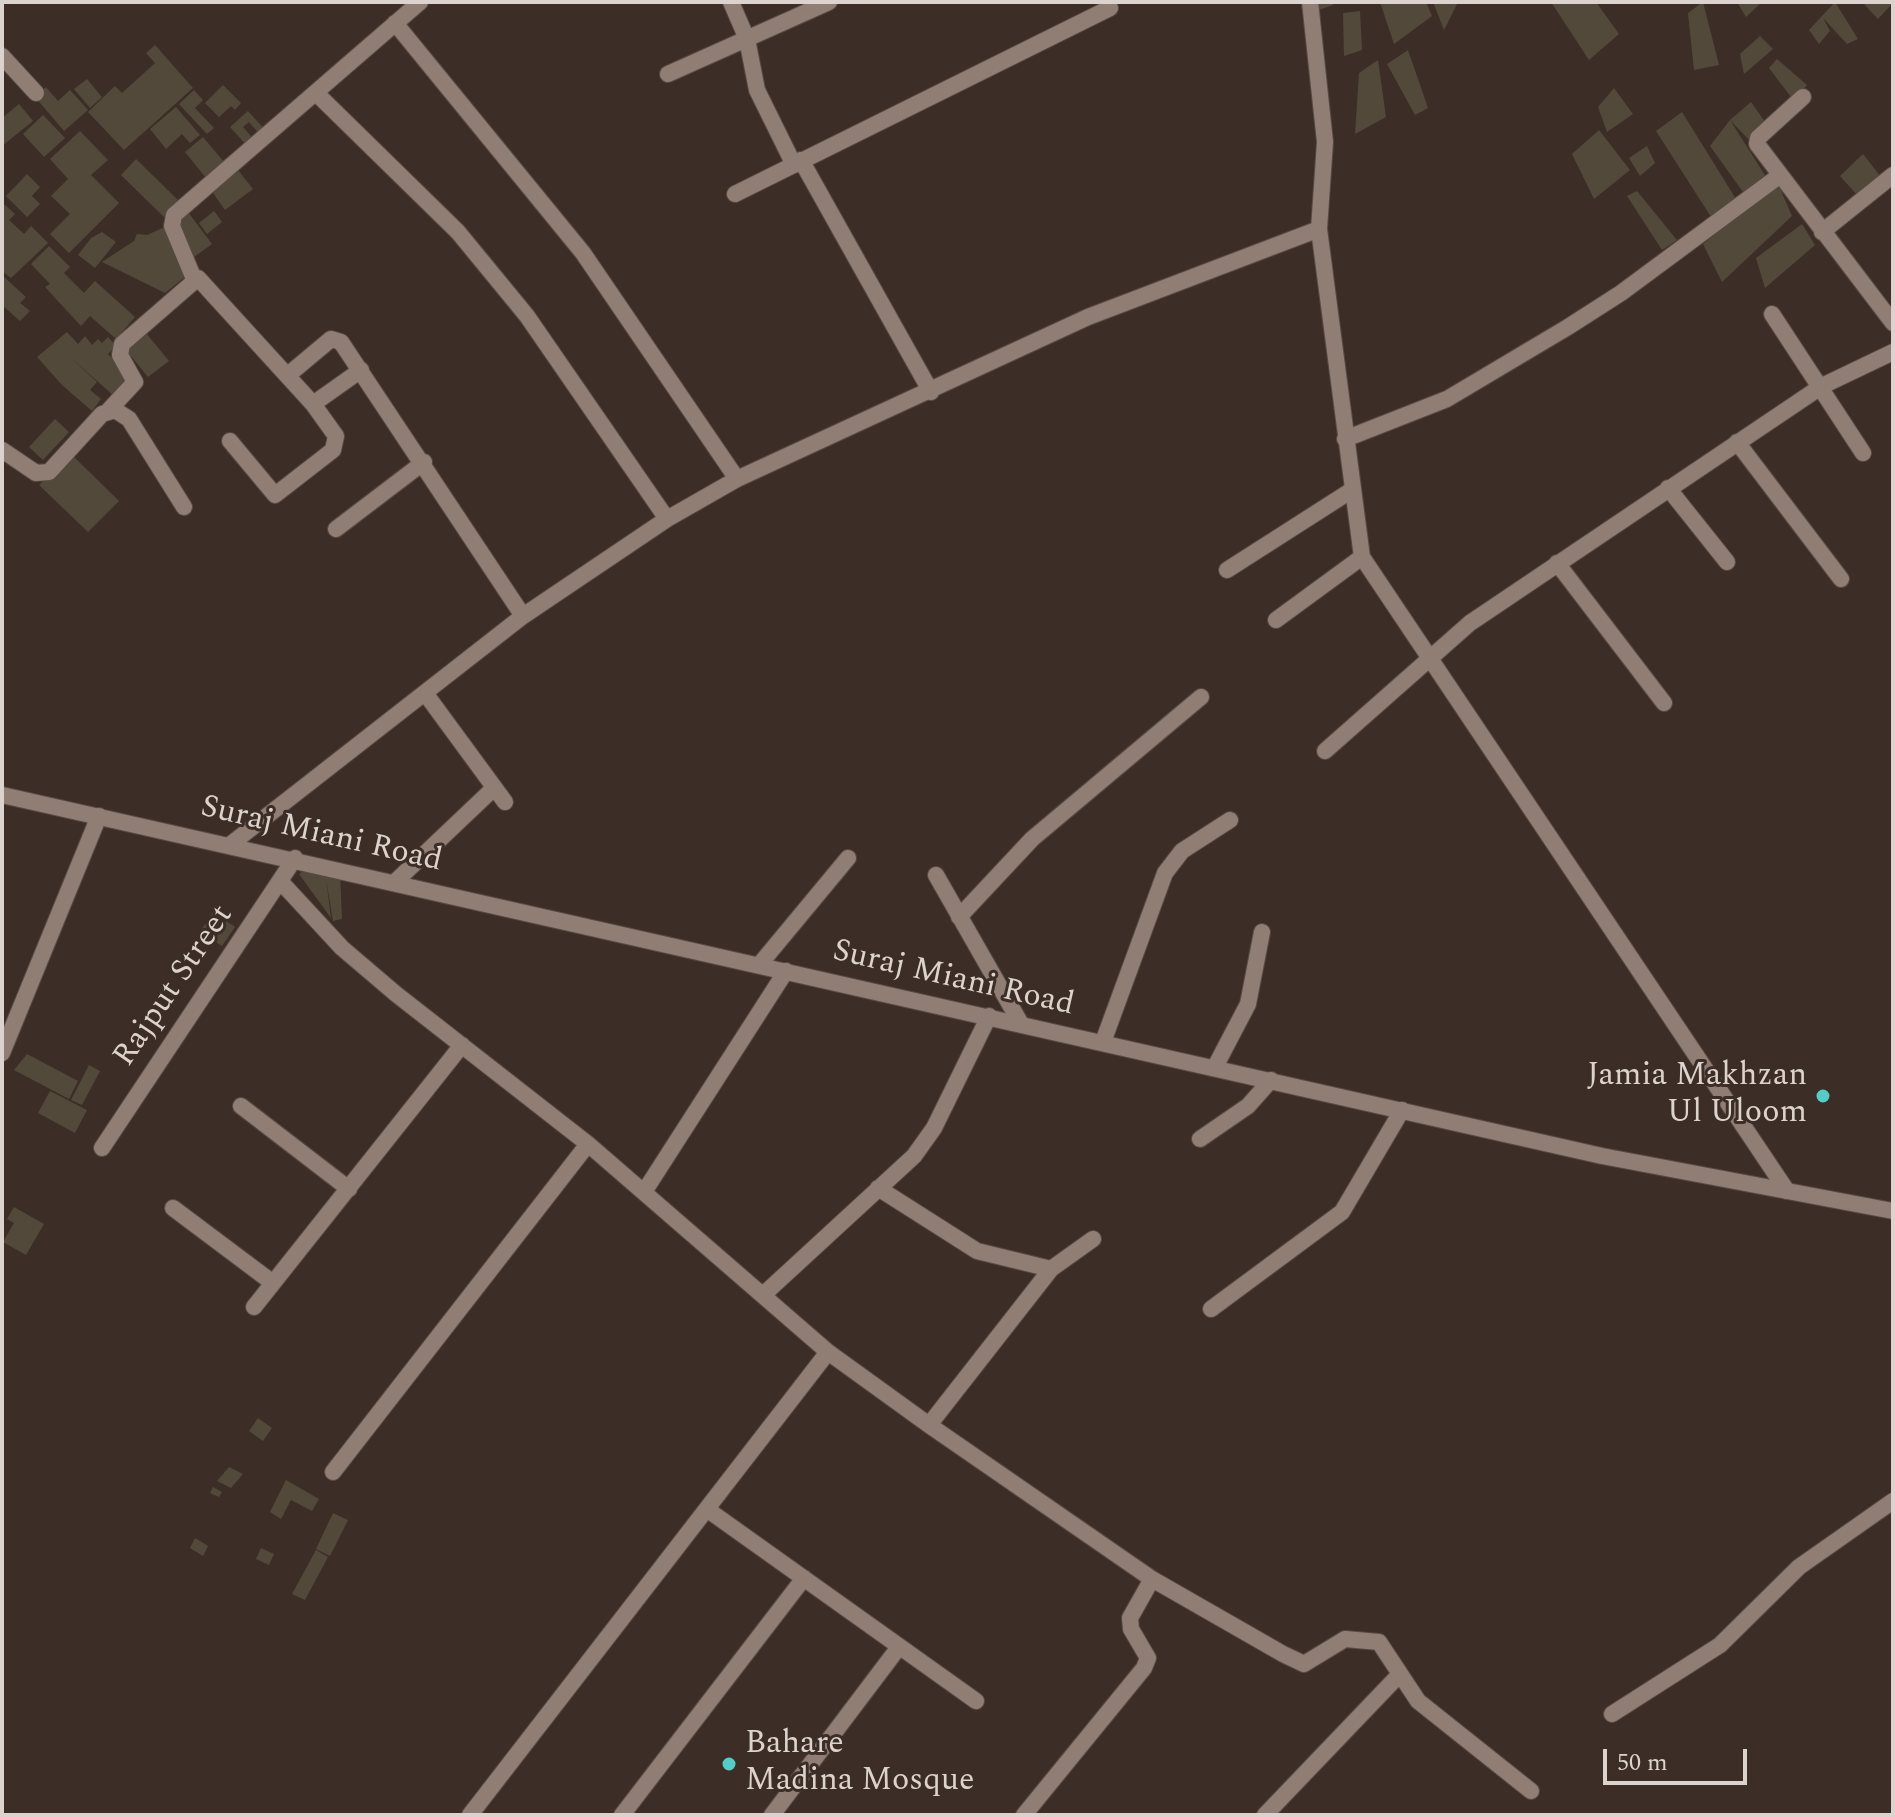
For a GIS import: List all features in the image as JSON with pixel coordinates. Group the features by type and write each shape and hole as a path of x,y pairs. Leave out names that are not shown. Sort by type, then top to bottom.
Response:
{"street":[{"path":"194,279 172,226 174,215 420,2"},
{"path":"731,2 747,39 755,83 931,392"},
{"path":"668,74 829,2"},
{"path":"1310,2 1325,142 1319,229 1362,557 1787,1191"},
{"path":"735,194 1016,58 1110,8"},
{"path":"395,23 583,253 737,479"},
{"path":"2,56 36,93"},
{"path":"316,93 458,232 527,316 667,519"},
{"path":"1803,97 1758,138 1761,154 1822,232 1887,302 1893,323"},
{"path":"1822,232 1893,175"},
{"path":"1345,439 1447,399 1568,327 1621,293 1779,176"},
{"path":"231,844 523,616 667,519 737,479 1088,317 1319,229"},
{"path":"2,450 36,473 49,472 135,382 120,355 122,344 194,279 202,280 288,375 336,436 333,450 281,494 267,490 230,441"},
{"path":"1772,314 1863,453"},
{"path":"288,375 335,338 361,370 424,462 523,616"},
{"path":"1325,751 1470,623 1822,386 1893,352"},
{"path":"313,404 361,370"},
{"path":"109,410 122,412 129,419 184,507"},
{"path":"1737,442 1841,579"},
{"path":"336,529 424,462"},
{"path":"1668,488 1727,562"},
{"path":"1227,570 1352,490"},
{"path":"1276,620 1362,557"},
{"path":"1557,563 1664,703"},
{"path":"425,693 505,802"},
{"path":"959,917 1032,839 1201,697"},
{"path":"396,881 494,788"},
{"name":"Suraj Miani Road","path":"2,795 295,858 1602,1156 1893,1211"},
{"path":"2,1053 99,816"},
{"path":"1103,1042 1165,873 1182,851 1230,820"},
{"name":"Rajput Street","path":"102,1148 295,858"},
{"path":"760,964 848,858"},
{"path":"936,875 1021,1024"},
{"path":"280,881 342,948 588,1144 828,1352 1152,1579 1304,1664 1345,1639 1357,1637 1379,1642 1418,1701 1531,1791"},
{"path":"1215,1067 1248,1004 1262,932"},
{"path":"644,1192 786,971"},
{"path":"763,1295 914,1156 934,1128 989,1016"},
{"path":"254,1307 462,1045"},
{"path":"1200,1139 1258,1098 1271,1080"},
{"path":"241,1106 349,1189"},
{"path":"1211,1309 1342,1212 1402,1110"},
{"path":"333,1472 588,1144"},
{"path":"878,1188 977,1251 1051,1269"},
{"path":"173,1208 273,1283"},
{"path":"929,1425 1051,1269 1093,1239"},
{"path":"470,1815 828,1352"},
{"path":"1612,1714 1720,1645 1799,1567 1893,1501"},
{"path":"708,1510 976,1701"},
{"path":"622,1815 804,1578"},
{"path":"1024,1815 1144,1668 1148,1658 1131,1629 1130,1618 1152,1579"},
{"path":"772,1815 899,1647"},
{"path":"1265,1815 1400,1674"}],"building":[{"path":"1315,2 1332,2 1333,5 1316,11"},
{"path":"1380,2 1426,2 1432,16 1394,44"},
{"path":"1433,2 1458,2 1444,30"},
{"path":"1551,2 1596,2 1619,34 1589,60"},
{"path":"1703,2 1719,65 1694,70 1688,13"},
{"path":"1737,2 1762,2 1746,17"},
{"path":"1835,2 1858,39 1847,44 1823,18 1830,31 1819,44 1809,30"},
{"path":"1862,2 1890,2 1892,4 1878,19"},
{"path":"1360,11 1362,50 1344,56 1343,13"},
{"path":"1760,36 1773,49 1744,74 1740,54"},
{"path":"155,45 193,88 124,150 88,112 115,86 122,93 155,63 146,53"},
{"path":"1408,50 1428,108 1415,115 1387,64"},
{"path":"1777,59 1807,85 1794,101 1769,68"},
{"path":"1378,60 1386,117 1355,134 1359,73"},
{"path":"87,79 102,97 90,108 74,89"},
{"path":"223,85 241,103 235,110 231,106 219,117 205,103"},
{"path":"46,87 58,101 70,90 88,110 64,131 35,97"},
{"path":"1614,88 1633,114 1607,132 1598,107"},
{"path":"194,90 203,100 195,108 214,128 207,134 179,104"},
{"path":"1751,102 1765,122 1749,140 1730,120"},
{"path":"19,104 33,121 2,146 2,118"},
{"path":"176,107 200,135 190,143 182,134 166,149 150,129"},
{"path":"248,111 268,133 263,138 249,122 243,127 256,142 249,148 230,127"},
{"path":"1682,112 1736,199 1713,220 1656,131"},
{"path":"43,115 65,138 44,157 23,134"},
{"path":"1730,120 1768,180 1743,192 1710,146"},
{"path":"1599,130 1630,170 1594,199 1572,154"},
{"path":"80,131 108,160 91,175 119,203 69,253 50,234 70,214 51,196 68,179 50,159"},
{"path":"203,137 224,162 206,178 185,152"},
{"path":"1647,146 1655,163 1640,176 1629,158"},
{"path":"1863,154 1881,177 1857,195 1840,176"},
{"path":"136,159 181,203 166,219 121,175"},
{"path":"238,170 253,189 225,210 211,190"},
{"path":"27,174 40,187 32,196 40,204 27,217 6,196"},
{"path":"1778,184 1792,216 1722,282 1703,244"},
{"path":"1637,191 1677,240 1662,250 1627,196"},
{"path":"4,204 15,214 9,220 24,234 31,226 48,243 11,278 2,271"},
{"path":"214,211 222,222 207,234 199,223"},
{"path":"188,212 212,244 190,260 174,222"},
{"path":"1802,224 1815,245 1765,288 1756,258"},
{"path":"165,227 187,275 165,293 102,262 134,241 137,234 147,235"},
{"path":"102,232 116,242 95,268 78,255 91,238"},
{"path":"49,246 70,267 64,273 84,293 95,281 135,317 116,339 90,316 81,326 45,287 50,284 31,264"},
{"path":"4,277 26,297 20,303 30,311 20,321 2,305"},
{"path":"67,332 78,344 85,336 92,345 98,339 102,343 108,337 116,346 108,354 134,381 115,397 68,355 97,382 90,390 101,399 92,411 62,385 37,357"},
{"path":"146,333 169,361 148,377 126,350"},
{"path":"55,419 69,432 43,460 29,447"},
{"path":"72,455 119,501 88,532 39,485"},
{"path":"306,869 340,873 342,919 333,921 326,879 331,918 299,874"},
{"path":"213,912 235,927 222,946 200,932"},
{"path":"27,1054 78,1081 69,1099 14,1070"},
{"path":"89,1065 100,1071 82,1105 71,1100"},
{"path":"50,1091 87,1110 75,1133 38,1113"},
{"path":"14,1207 44,1224 26,1255 3,1242 14,1223 7,1219"},
{"path":"258,1418 272,1428 263,1441 249,1431"},
{"path":"229,1467 243,1474 231,1488 217,1481"},
{"path":"286,1480 319,1499 312,1511 291,1500 281,1519 270,1512"},
{"path":"213,1487 222,1492 219,1497 210,1493"},
{"path":"333,1513 348,1520 330,1556 316,1549"},
{"path":"195,1538 208,1546 203,1556 190,1548"},
{"path":"261,1548 274,1554 269,1565 256,1559"},
{"path":"316,1550 328,1557 305,1600 292,1594"}],"place":[{"name":"Jamia Makhzan Ul Uloom","path":"1823,1096"},
{"name":"Bahare Madina Mosque","path":"729,1764"}]}
